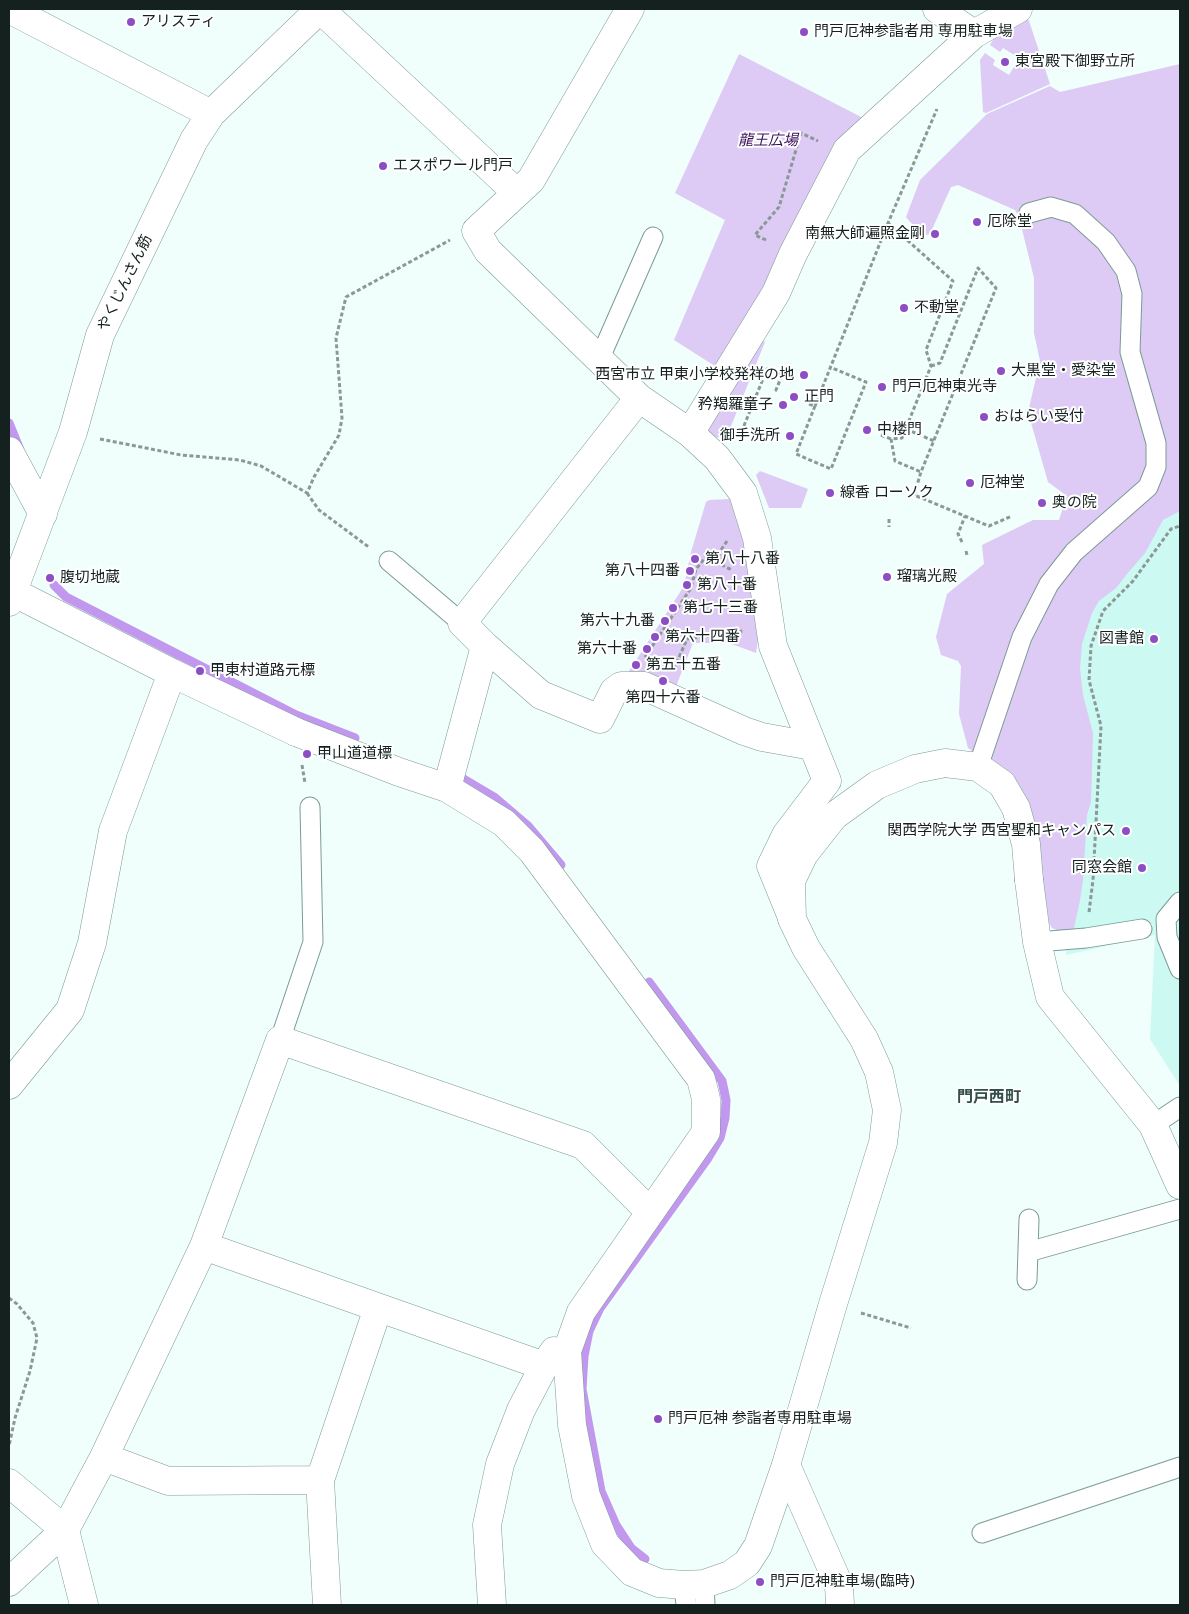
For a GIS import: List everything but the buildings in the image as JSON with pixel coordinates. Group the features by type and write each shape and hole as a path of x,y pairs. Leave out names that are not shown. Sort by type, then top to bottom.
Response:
{"street":[{"path":"9,9 211,114"},
{"path":"320,9 517,193"},
{"name":"やくじんさん筋","path":"10,595 43,514 73,432 100,335 194,140 211,114 320,9"},
{"path":"581,1312 567,1351 572,1425 586,1496 605,1544 632,1572 695,1595 730,1576 746,1563 758,1546 786,1465 883,1143 887,1110 879,1072 864,1040 806,948 771,866 786,835 827,781 772,646 757,538 743,493 717,458 696,438 639,398 488,251 476,231 531,180 630,9"},
{"path":"937,9 974,34"},
{"path":"696,438 776,293 793,254 847,150 974,34 1018,9"},
{"path":"639,398 462,622 485,646 541,695 600,719 614,691 621,686 644,686 744,731 762,737 812,746"},
{"path":"9,452 43,514"},
{"path":"10,595 296,732 398,772 447,788 504,823 532,850 701,1079 706,1099 706,1132 544,1366 521,1410 500,1464 487,1525 492,1605"},
{"path":"447,788 485,646"},
{"path":"9,1085 70,1010 92,943 113,831 172,673"},
{"path":"792,919 791,880 804,854 834,816 877,785 915,769 945,763 978,767 1002,784 1016,808 1026,844 1037,942 1050,997 1153,1125 1180,1185"},
{"path":"9,1582 65,1530 104,1457 204,1246 280,1040 583,1145 650,1212"},
{"path":"204,1246 544,1366"},
{"path":"327,1605 320,1480 378,1308"},
{"path":"104,1457 168,1481 320,1480"},
{"path":"786,1465 839,1585 840,1605"},
{"path":"9,1483 65,1530 84,1605"}],"lane":[{"path":"978,767 1022,638 1049,584 1074,552 1148,487 1156,467 1156,443 1130,352 1132,294 1126,271 1106,242 1075,214 1051,207 1029,213"},
{"path":"599,360 653,237"},
{"path":"389,561 462,622"},
{"path":"280,1040 313,942 310,808"},
{"path":"1180,902 1167,937 1180,969"},
{"path":"1037,942 1086,938 1142,928"},
{"path":"1153,1125 1180,1107"},
{"path":"1028,1252 1180,1209"},
{"path":"1027,1280 1029,1219"},
{"path":"982,1533 1180,1467"}],"path":[{"path":"830,367 866,382 852,423 831,469 796,454 830,367 888,223 941,101"},
{"path":"764,239 755,235 779,207 801,132 806,135"},
{"path":"881,435 891,439 902,438 931,366 926,350 953,280 888,223"},
{"path":"307,493 314,477 339,435 342,418 336,338 346,297 454,238 476,231"},
{"path":"931,366 940,363 978,268 996,288 921,472 914,495 990,526 1012,516"},
{"path":"696,438 736,443 767,369 782,375 776,390 779,391"},
{"path":"809,404 815,406"},
{"path":"906,429 934,442"},
{"path":"73,432 83,436 181,455 240,460 261,466 307,493 319,510 389,561"},
{"path":"891,439 895,461 921,472"},
{"path":"962,542 958,534 965,516"},
{"path":"889,519 889,527"},
{"path":"1089,914 1093,880 1101,726 1089,680 1091,646 1103,611 1133,581 1172,528 1180,526"},
{"path":"966,551 967,555"},
{"path":"643,660 691,588 696,569 705,558"},
{"path":"673,673 687,639 748,630"},
{"path":"296,732 310,808"},
{"path":"9,1298 17,1304 33,1323 37,1338 30,1371 15,1418 9,1446"},
{"path":"855,1311 911,1328"}],"shaded area":[{"name":"関西学院大学 西宮聖和キャンパス","path":"1180,512 1180,1086 1150,1039 1155,935 1066,955 1078,728 1069,649 1099,591 1163,513"}],"green space":[{"path":"1026,17 1050,84 986,113 983,112 980,60 985,53 995,60 993,65 1009,75 1019,58 1003,48 1000,52 990,45 994,38"},
{"name":"龍王広場","path":"739,54 865,119 755,309 718,368 674,340 725,220 675,193"},
{"path":"1180,64 1180,511 1163,520 1145,553 1116,588 1099,601 1092,613 1082,644 1080,668 1083,695 1093,733 1091,802 1087,815 1080,900 1074,928 1069,932 1063,933 1052,928 1049,923 1037,837 1028,801 1017,782 968,748 959,714 961,666 958,661 941,655 936,637 947,594 984,564 982,545 1033,520 1059,520 1067,496 1048,482 1028,412 1040,361 1034,333 1034,278 1019,217 1015,210 958,185 951,187 930,234 926,235 906,217 920,180 987,114 1050,86 1060,92"},
{"path":"758,339 765,342 727,436 712,438 708,429"},
{"path":"760,471 808,489 801,508 769,508 756,475"},
{"path":"730,499 745,534 758,640 756,653 729,643 693,643 675,689 630,673 629,671 684,586 691,552 706,502 709,500"}],"waterway":[{"path":"9,423 20,450"},
{"path":"54,585 66,597 296,715 355,738"},
{"path":"462,778 494,797 528,826 561,865"},
{"path":"645,1559 631,1548 616,1525 601,1491 582,1389 584,1356 589,1331 600,1308 708,1158 720,1138 725,1118 726,1100 722,1081 649,982"}],"place":[{"name":"アリスティ","path":"131,22"},
{"name":"門戸厄神参詣者用 専用駐車場","path":"804,32"},
{"name":"東宮殿下御野立所","path":"1005,62"},
{"name":"エスポワール門戸","path":"383,166"},
{"name":"厄除堂","path":"977,222"},
{"name":"南無大師遍照金剛","path":"935,234"},
{"name":"不動堂","path":"904,308"},
{"name":"大黒堂・愛染堂","path":"1001,371"},
{"name":"西宮市立 甲東小学校発祥の地","path":"804,375"},
{"name":"門戸厄神東光寺","path":"882,387"},
{"name":"正門","path":"794,397"},
{"name":"矜羯羅童子","path":"783,405"},
{"name":"おはらい受付","path":"984,417"},
{"name":"中楼門","path":"867,430"},
{"name":"御手洗所","path":"790,436"},
{"name":"厄神堂","path":"970,483"},
{"name":"線香 ローソク","path":"830,493"},
{"name":"奥の院","path":"1042,503"},
{"name":"第八十八番","path":"695,559"},
{"name":"第八十四番","path":"690,571"},
{"name":"瑠璃光殿","path":"887,577"},
{"name":"腹切地蔵","path":"50,578"},
{"name":"第八十番","path":"687,585"},
{"name":"第七十三番","path":"673,608"},
{"name":"第六十九番","path":"665,621"},
{"name":"第六十四番","path":"655,637"},
{"name":"図書館","path":"1154,639"},
{"name":"第六十番","path":"647,649"},
{"name":"第五十五番","path":"636,665"},
{"name":"甲東村道路元標","path":"200,671"},
{"name":"第四十六番","path":"663,681"},
{"name":"甲山道道標","path":"307,754"},
{"name":"関西学院大学 西宮聖和キャンパス","path":"1126,831"},
{"name":"同窓会館","path":"1142,868"},
{"name":"門戸厄神 参詣者専用駐車場","path":"658,1419"},
{"name":"門戸厄神駐車場(臨時)","path":"760,1582"}],"district":[{"name":"門戸西町","path":"989,1097"}]}
